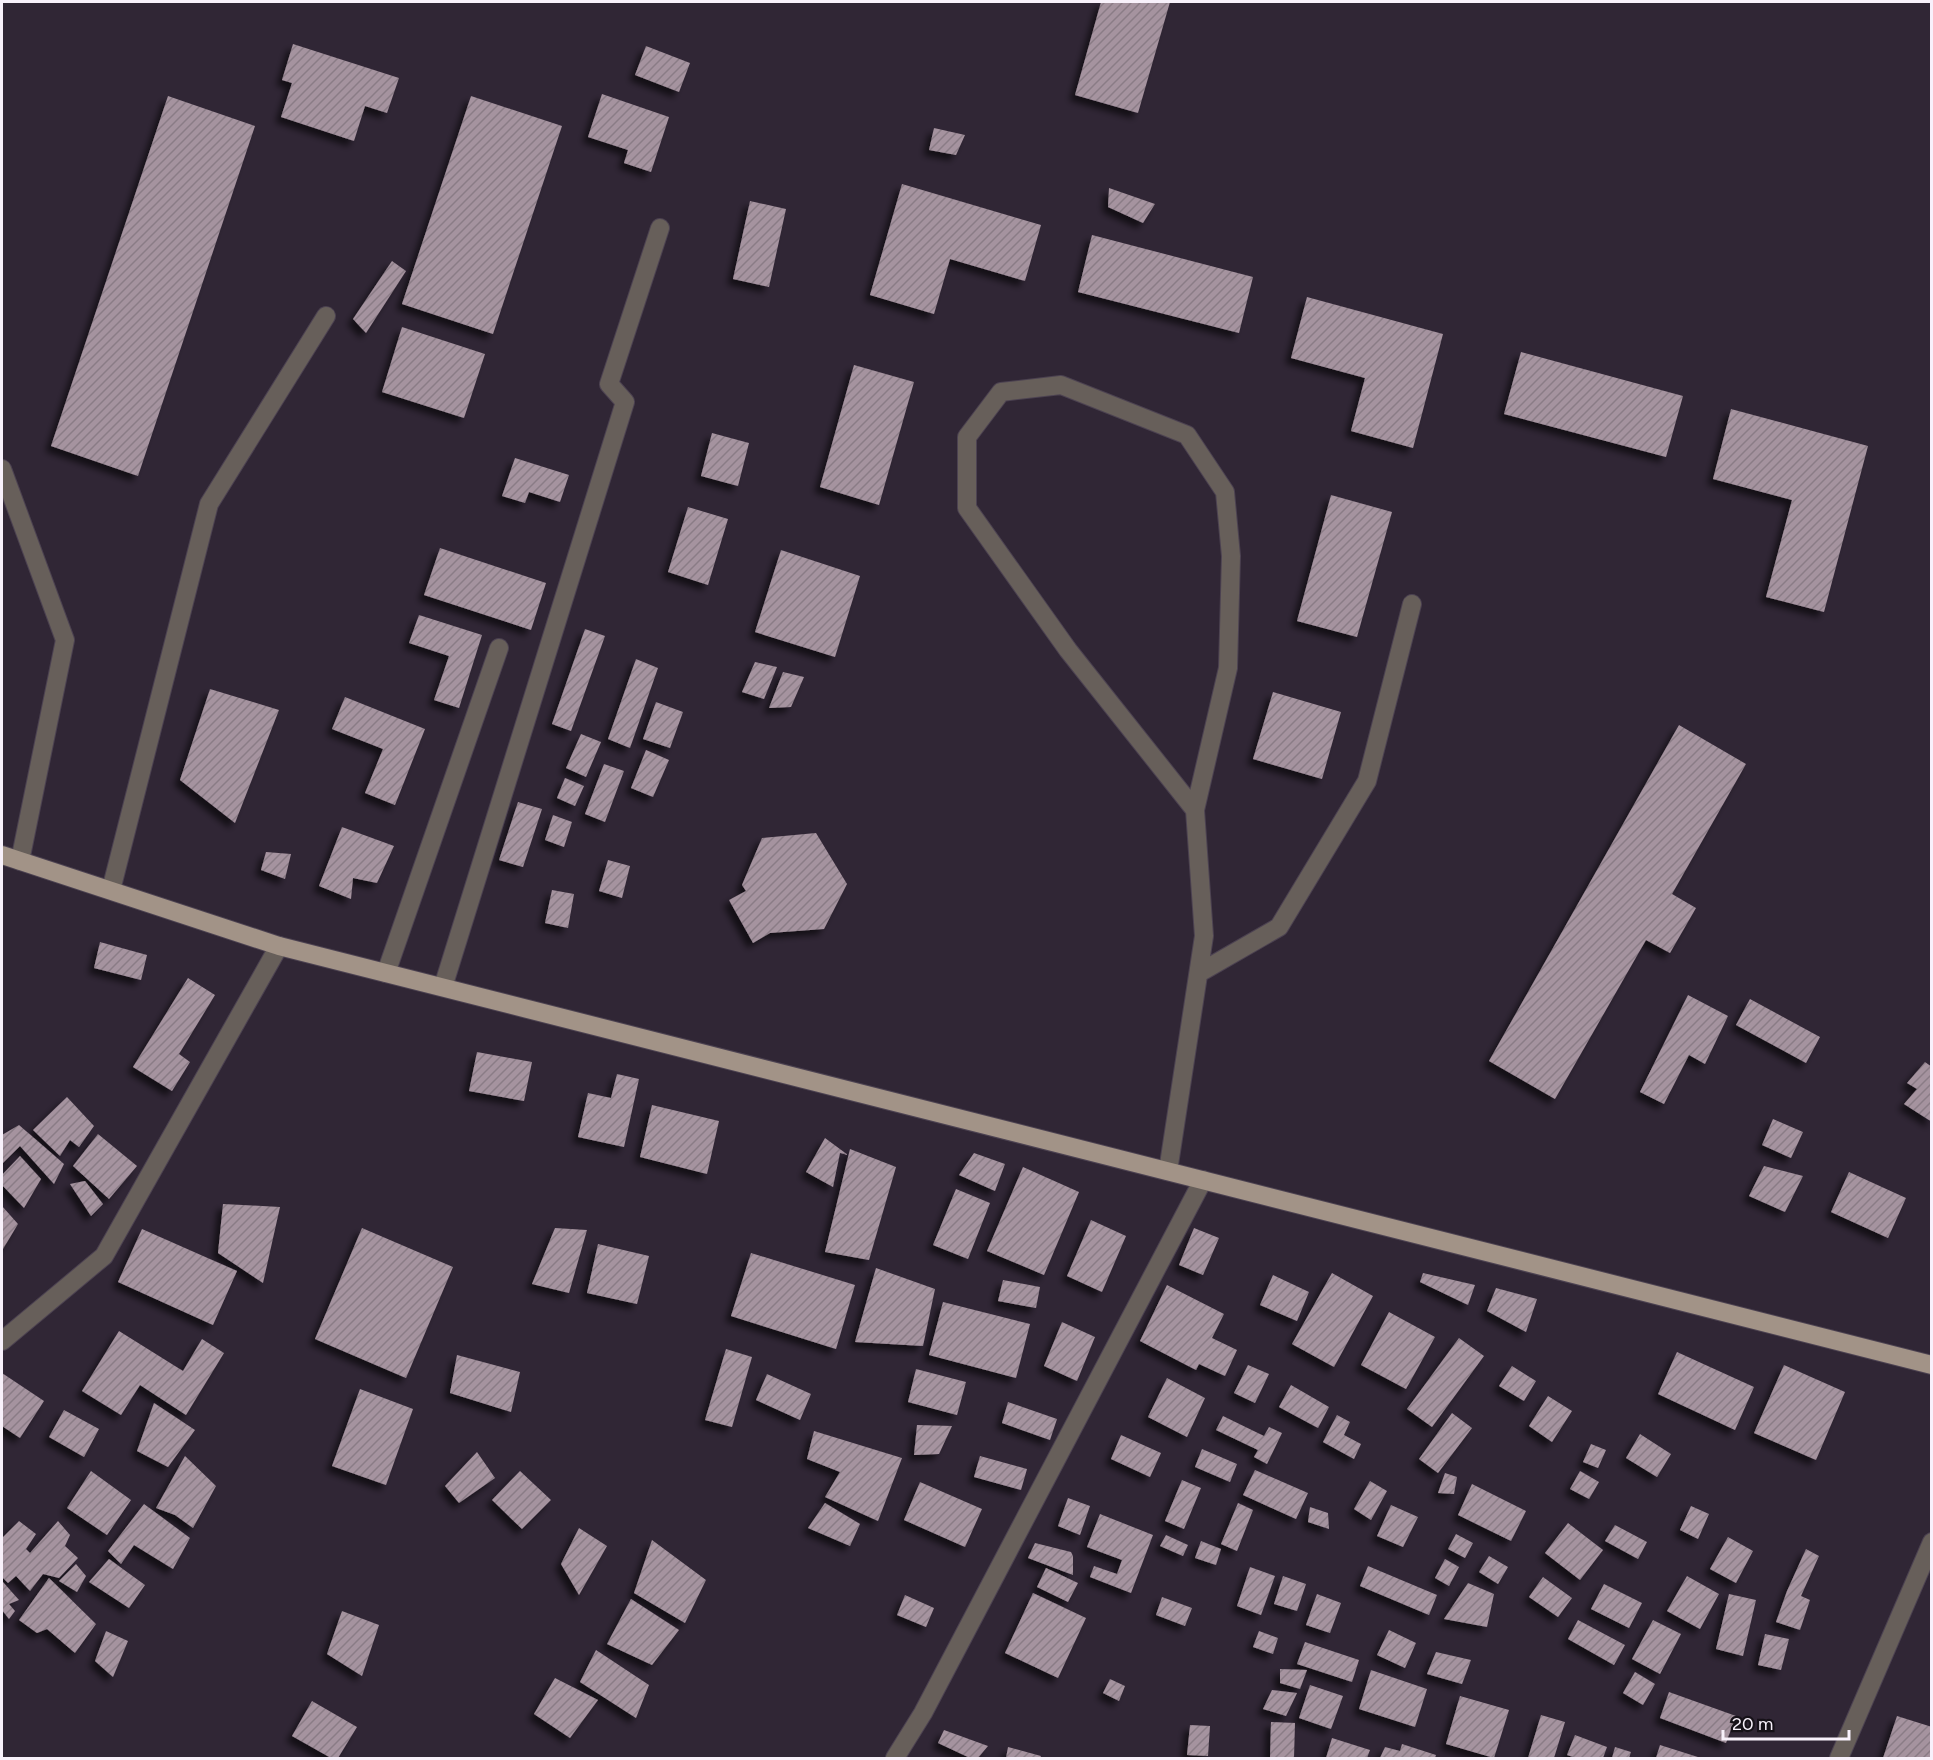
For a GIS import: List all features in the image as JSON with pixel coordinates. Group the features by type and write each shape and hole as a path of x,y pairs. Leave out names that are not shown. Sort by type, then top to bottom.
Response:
{"main road":[{"path":"2,855 279,946 1932,1365"}],"street":[{"path":"443,987 625,402 609,384 660,228"},
{"path":"111,890 208,504 326,316"},
{"path":"1168,1171 1204,936 1195,810 1228,668 1231,556 1225,492 1188,435 1061,385 1001,392 968,437 967,508 1068,650 1195,810"},
{"path":"2,469 65,640 20,861"},
{"path":"1199,973 1279,927 1367,781 1412,604"},
{"path":"386,973 499,648"},
{"path":"2,1341 104,1256 279,946"},
{"path":"895,1758 934,1692 1203,1180"},
{"path":"1839,1758 1927,1562 1932,1542"}],"building":[{"path":"1101,2 1170,2 1138,113 1075,95"},
{"path":"293,44 399,78 387,113 365,106 354,141 281,117 292,83 282,80"},
{"path":"646,46 690,63 679,92 635,75"},
{"path":"602,94 669,117 651,172 624,163 628,150 588,137"},
{"path":"168,96 255,126 138,476 51,446"},
{"path":"471,96 562,126 493,334 402,304"},
{"path":"934,128 965,135 956,155 929,150"},
{"path":"902,184 1041,225 1025,281 950,259 934,314 870,295"},
{"path":"1109,188 1155,204 1143,223 1108,207"},
{"path":"750,201 786,209 769,287 733,279"},
{"path":"1092,235 1253,277 1239,333 1078,292"},
{"path":"392,261 406,271 366,333 353,319"},
{"path":"1307,297 1443,334 1413,448 1351,431 1365,378 1291,358"},
{"path":"402,327 485,354 464,418 382,392"},
{"path":"1521,352 1683,396 1666,457 1504,414"},
{"path":"854,365 914,382 879,505 820,487"},
{"path":"1731,409 1868,446 1824,612 1766,597 1792,500 1713,479"},
{"path":"712,433 749,443 738,486 701,476"},
{"path":"515,458 569,475 560,502 529,492 525,503 502,496"},
{"path":"1331,495 1392,512 1357,637 1297,621"},
{"path":"688,507 728,519 708,585 668,572"},
{"path":"440,548 546,583 531,630 424,595"},
{"path":"781,550 860,576 835,657 755,632"},
{"path":"419,615 482,635 459,708 434,700 449,656 409,643"},
{"path":"585,629 605,636 571,731 552,724"},
{"path":"636,659 658,668 630,748 608,739"},
{"path":"755,662 777,667 764,699 742,692"},
{"path":"783,672 804,677 791,707 769,708"},
{"path":"210,689 279,710 235,823 180,780"},
{"path":"1273,692 1341,712 1322,779 1253,759"},
{"path":"345,697 425,729 395,805 365,793 383,749 332,729"},
{"path":"656,702 683,712 670,748 643,739"},
{"path":"1679,725 1746,764 1672,894 1696,908 1670,953 1646,940 1555,1099 1489,1061"},
{"path":"581,734 601,742 586,777 566,768"},
{"path":"646,750 669,760 653,797 631,788"},
{"path":"604,764 624,771 605,822 585,814"},
{"path":"565,778 584,786 575,806 557,798"},
{"path":"518,802 542,809 523,867 499,860"},
{"path":"553,815 572,822 564,847 545,840"},
{"path":"342,827 394,846 377,883 353,878 351,899 319,886"},
{"path":"816,833 847,884 824,929 770,933 753,943 729,900 746,891 742,885 762,838"},
{"path":"266,852 291,854 285,879 261,870"},
{"path":"608,860 630,866 622,898 599,891"},
{"path":"552,890 574,894 568,928 545,923"},
{"path":"100,942 147,955 141,980 94,968"},
{"path":"188,978 215,995 179,1054 190,1062 172,1091 133,1067"},
{"path":"1688,995 1728,1016 1705,1064 1689,1055 1664,1104 1640,1092"},
{"path":"1750,999 1820,1037 1806,1063 1736,1025"},
{"path":"477,1052 532,1062 524,1101 469,1091"},
{"path":"1925,1062 1932,1067 1932,1122 1904,1104 1917,1089 1907,1083"},
{"path":"617,1074 639,1079 624,1147 578,1137 588,1093 611,1098"},
{"path":"67,1097 94,1126 79,1147 70,1140 60,1156 33,1130"},
{"path":"652,1105 719,1121 707,1174 640,1157"},
{"path":"1773,1119 1803,1132 1791,1158 1762,1145"},
{"path":"19,1125 64,1164 54,1184 20,1146 2,1164 2,1135"},
{"path":"98,1134 137,1166 109,1199 73,1166"},
{"path":"825,1138 848,1155 840,1153 833,1187 806,1172"},
{"path":"850,1149 896,1167 869,1260 825,1252"},
{"path":"974,1153 1005,1164 995,1191 959,1175"},
{"path":"20,1156 41,1179 24,1208 2,1185 2,1175"},
{"path":"1764,1166 1803,1176 1785,1212 1749,1196"},
{"path":"1023,1167 1079,1192 1044,1275 987,1251"},
{"path":"1849,1172 1906,1198 1888,1238 1831,1212"},
{"path":"85,1181 103,1204 91,1216 70,1184"},
{"path":"956,1189 990,1203 968,1259 933,1245"},
{"path":"223,1204 280,1207 263,1283 218,1253"},
{"path":"2,1206 18,1224 3,1249 2,1247"},
{"path":"1091,1220 1126,1236 1102,1292 1067,1276"},
{"path":"362,1228 453,1267 406,1378 315,1339"},
{"path":"555,1228 587,1230 569,1293 532,1284"},
{"path":"1194,1228 1219,1238 1203,1275 1179,1265"},
{"path":"142,1229 237,1271 213,1325 118,1282"},
{"path":"598,1244 649,1256 637,1304 587,1293"},
{"path":"751,1253 855,1285 836,1349 731,1316"},
{"path":"876,1268 935,1289 923,1346 855,1342"},
{"path":"1332,1273 1373,1296 1334,1367 1292,1344"},
{"path":"1423,1273 1475,1285 1468,1305 1420,1282"},
{"path":"1273,1275 1309,1292 1297,1321 1260,1305"},
{"path":"1003,1280 1040,1287 1036,1308 998,1301"},
{"path":"1167,1285 1224,1314 1212,1338 1237,1350 1225,1376 1199,1364 1196,1370 1140,1341"},
{"path":"1496,1288 1537,1299 1526,1332 1487,1311"},
{"path":"943,1302 1030,1324 1016,1378 929,1355"},
{"path":"1389,1312 1435,1337 1406,1389 1361,1365"},
{"path":"1062,1322 1095,1337 1077,1381 1044,1366"},
{"path":"119,1331 183,1371 202,1339 224,1353 186,1415 140,1385 121,1415 82,1391"},
{"path":"1459,1338 1484,1356 1432,1427 1407,1409"},
{"path":"726,1349 752,1357 732,1427 705,1420"},
{"path":"1677,1352 1754,1387 1735,1430 1658,1394"},
{"path":"457,1355 520,1372 511,1412 450,1393"},
{"path":"1248,1365 1269,1374 1255,1403 1234,1393"},
{"path":"1784,1365 1845,1392 1816,1460 1754,1433"},
{"path":"1512,1366 1536,1381 1524,1401 1499,1386"},
{"path":"916,1369 966,1382 957,1415 908,1402"},
{"path":"2,1373 44,1401 20,1438 2,1426"},
{"path":"767,1374 811,1394 800,1420 756,1400"},
{"path":"1167,1378 1205,1398 1187,1437 1148,1417"},
{"path":"1291,1385 1329,1407 1318,1428 1279,1407"},
{"path":"360,1389 413,1409 386,1485 332,1466"},
{"path":"1548,1396 1572,1411 1552,1442 1529,1426"},
{"path":"1008,1402 1057,1419 1050,1440 1002,1423"},
{"path":"154,1403 195,1430 168,1467 137,1451"},
{"path":"64,1410 99,1429 84,1457 49,1437"},
{"path":"1452,1413 1472,1428 1438,1473 1419,1459"},
{"path":"1337,1415 1350,1422 1344,1435 1361,1444 1354,1459 1323,1442"},
{"path":"1223,1416 1264,1436 1269,1427 1282,1433 1267,1464 1254,1457 1258,1450 1216,1430"},
{"path":"917,1425 952,1426 939,1454 914,1455"},
{"path":"814,1431 902,1458 878,1521 825,1497 840,1472 807,1459"},
{"path":"1640,1434 1671,1454 1657,1477 1626,1458"},
{"path":"1121,1435 1161,1453 1150,1477 1111,1459"},
{"path":"1591,1444 1606,1450 1598,1468 1583,1462"},
{"path":"1202,1449 1237,1464 1230,1482 1195,1467"},
{"path":"477,1452 495,1478 459,1503 445,1486"},
{"path":"185,1456 216,1486 193,1528 175,1515 156,1508"},
{"path":"980,1456 1027,1469 1021,1490 974,1477"},
{"path":"1255,1470 1308,1493 1296,1519 1243,1495"},
{"path":"91,1471 131,1500 107,1535 67,1508"},
{"path":"520,1471 551,1500 522,1529 492,1500"},
{"path":"1580,1471 1599,1482 1589,1499 1570,1489"},
{"path":"1445,1473 1457,1477 1454,1494 1438,1493"},
{"path":"1182,1480 1201,1488 1184,1529 1165,1521"},
{"path":"1370,1481 1387,1491 1371,1520 1354,1509"},
{"path":"920,1482 982,1509 965,1547 904,1520"},
{"path":"1472,1484 1526,1511 1511,1541 1458,1515"},
{"path":"1068,1498 1090,1506 1080,1535 1058,1526"},
{"path":"825,1503 860,1524 850,1546 808,1528"},
{"path":"1238,1503 1253,1510 1237,1551 1221,1544"},
{"path":"144,1504 190,1538 173,1569 134,1545 121,1564 108,1551"},
{"path":"1391,1505 1418,1517 1403,1547 1377,1536"},
{"path":"1691,1506 1709,1514 1698,1539 1680,1530"},
{"path":"1310,1507 1328,1513 1329,1529 1308,1522"},
{"path":"1100,1514 1153,1535 1131,1593 1090,1577 1094,1566 1117,1574 1122,1560 1087,1547"},
{"path":"19,1521 36,1534 26,1549 30,1553 58,1521 70,1535 65,1546 78,1558 59,1578 43,1574 30,1591 16,1576 8,1583 2,1577 2,1538"},
{"path":"1568,1523 1603,1550 1580,1580 1545,1553"},
{"path":"1615,1525 1647,1542 1638,1559 1605,1541"},
{"path":"579,1528 607,1546 579,1595 561,1564"},
{"path":"1456,1534 1473,1543 1465,1558 1448,1549"},
{"path":"1166,1535 1188,1545 1183,1556 1160,1546"},
{"path":"1728,1537 1753,1551 1736,1583 1710,1569"},
{"path":"652,1540 706,1580 685,1623 634,1593"},
{"path":"1201,1541 1221,1549 1216,1565 1195,1558"},
{"path":"1035,1543 1071,1552 1073,1575 1028,1558"},
{"path":"1806,1549 1819,1556 1801,1596 1810,1600 1800,1630 1776,1622"},
{"path":"1489,1556 1508,1567 1498,1584 1479,1572"},
{"path":"109,1559 145,1585 129,1608 89,1582"},
{"path":"1445,1559 1459,1567 1449,1586 1435,1578"},
{"path":"76,1564 86,1576 77,1592 59,1581"},
{"path":"1368,1566 1437,1595 1429,1615 1360,1586"},
{"path":"1250,1567 1275,1576 1261,1615 1237,1606"},
{"path":"1046,1568 1078,1583 1068,1602 1037,1587"},
{"path":"1283,1576 1306,1584 1297,1611 1274,1604"},
{"path":"1687,1576 1719,1594 1700,1629 1667,1611"},
{"path":"1543,1577 1572,1598 1558,1617 1529,1597"},
{"path":"49,1578 96,1624 75,1653 47,1629 37,1633 19,1620"},
{"path":"2,1581 19,1600 9,1604 15,1611 9,1619 2,1610"},
{"path":"1468,1583 1494,1594 1487,1627 1444,1619"},
{"path":"1604,1584 1642,1603 1629,1628 1591,1609"},
{"path":"1033,1593 1086,1618 1058,1678 1005,1653"},
{"path":"1317,1594 1341,1603 1330,1633 1306,1625"},
{"path":"1729,1594 1756,1600 1743,1656 1716,1649"},
{"path":"905,1595 934,1608 926,1627 897,1615"},
{"path":"1162,1597 1192,1608 1185,1626 1156,1615"},
{"path":"631,1599 679,1630 652,1665 607,1644"},
{"path":"342,1611 379,1625 362,1676 327,1654"},
{"path":"1578,1620 1625,1645 1614,1665 1568,1639"},
{"path":"1653,1620 1681,1634 1660,1674 1632,1659"},
{"path":"1389,1630 1416,1643 1405,1668 1377,1655"},
{"path":"106,1631 128,1641 113,1677 95,1661"},
{"path":"1259,1631 1278,1638 1273,1654 1253,1647"},
{"path":"1765,1634 1789,1639 1781,1670 1758,1665"},
{"path":"1305,1642 1359,1660 1352,1682 1297,1664"},
{"path":"596,1650 649,1685 636,1718 580,1682"},
{"path":"1436,1652 1471,1660 1462,1684 1427,1674"},
{"path":"1280,1669 1307,1670 1300,1689 1280,1683"},
{"path":"1371,1670 1427,1689 1415,1727 1359,1709"},
{"path":"1635,1672 1655,1684 1643,1705 1623,1693"},
{"path":"555,1678 598,1700 570,1738 534,1714"},
{"path":"1110,1679 1125,1686 1119,1701 1103,1693"},
{"path":"1310,1685 1343,1696 1331,1729 1299,1718"},
{"path":"1272,1690 1297,1693 1286,1716 1263,1709"},
{"path":"1669,1692 1736,1716 1726,1743 1660,1718"},
{"path":"1460,1696 1509,1710 1494,1758 1446,1744"},
{"path":"312,1701 357,1727 338,1758 331,1758 292,1736"},
{"path":"1541,1715 1565,1722 1554,1758 1528,1758"},
{"path":"1897,1716 1932,1727 1932,1758 1883,1758"},
{"path":"1271,1722 1295,1723 1294,1758 1270,1758"},
{"path":"1190,1725 1210,1726 1208,1756 1187,1755"},
{"path":"944,1730 988,1746 978,1758 970,1758 938,1743"},
{"path":"1575,1735 1607,1747 1603,1758 1576,1758 1567,1755"},
{"path":"1332,1738 1370,1750 1367,1758 1326,1758"},
{"path":"1402,1744 1436,1755 1435,1758 1380,1758 1385,1747 1400,1751"},
{"path":"1660,1745 1701,1758 1656,1758"},
{"path":"1008,1747 1041,1756 1040,1758 1006,1758"},
{"path":"1615,1747 1631,1752 1629,1758 1612,1758"}]}
